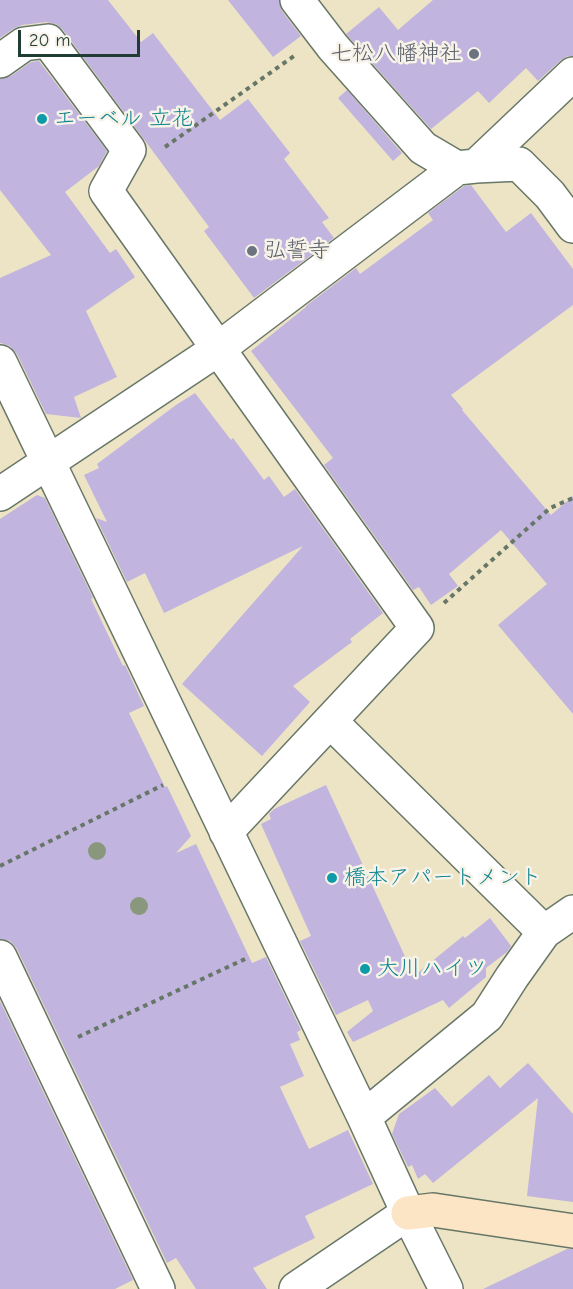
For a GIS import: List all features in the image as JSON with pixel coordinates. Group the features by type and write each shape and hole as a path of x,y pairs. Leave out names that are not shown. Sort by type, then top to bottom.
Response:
{"street":[{"path":"297,0 333,47 423,148 466,167 519,164 550,195 573,226"},
{"path":"0,61 24,44 48,41 129,150 106,191 417,628 226,832"},
{"path":"0,494 218,349 466,167 573,74"},
{"path":"0,362 446,1289"},
{"path":"330,721 544,932"},
{"path":"364,1117 487,1017 544,932 573,912"},
{"path":"0,957 158,1289"},
{"path":"296,1289 408,1213 433,1210 573,1231"}],"path":[{"path":"158,152 324,35"},
{"path":"417,628 550,508 573,498"},
{"path":"0,866 195,769"},
{"path":"45,1053 279,943"}],"building":[{"path":"0,0 108,0 141,42 153,33 220,120 248,99 290,153 284,159 329,218 322,222 334,238 254,298 204,231 209,227 63,30 56,24 46,22 22,25 0,38"},
{"path":"228,0 279,0 282,11 301,36 273,57"},
{"path":"433,0 573,0 573,56 561,60 538,81 526,68 489,103 478,91 431,129 346,34 379,7 398,30"},
{"path":"39,61 107,151 99,166 65,192 110,253 116,249 135,277 86,311 117,377 74,397 81,418 46,414 17,354 10,346 0,343 0,278 51,255 0,190 0,79 11,76 31,62"},
{"path":"347,90 402,153 393,161 338,98"},
{"path":"471,185 506,232 531,213 573,269 573,305 451,395 551,515 573,496 573,714 498,625 547,584 501,530 449,574 458,586 431,605 419,587 413,590 324,465 333,458 251,351 356,268 360,274 433,220 428,213 464,186"},
{"path":"195,393 231,440 233,438 264,480 269,476 284,497 295,489 383,613 350,639 352,642 293,686 310,702 262,756 182,684 303,546 164,613 145,573 127,582 96,518 107,522 84,475 99,468 97,464"},
{"path":"37,495 45,498 93,598 91,599 144,706 129,713 191,836 176,853 196,844 252,963 266,957 301,1030 297,1032 300,1040 290,1044 304,1076 280,1087 309,1149 348,1130 373,1184 305,1216 315,1238 253,1268 267,1289 196,1289 176,1258 167,1263 17,949 10,941 0,939 0,519"},
{"path":"326,785 414,976 463,936 465,938 490,918 511,946 507,952 486,968 486,977 449,1008 443,1000 353,1042 347,1032 373,1011 368,1000 336,1015 300,941 311,936 261,824 271,819 269,814 274,809"},
{"path":"0,1001 133,1280 115,1289 0,1289"},
{"path":"528,1063 573,1114 573,1202 527,1196 538,1098 433,1183 425,1174 418,1179 412,1165 408,1167 392,1134 399,1114 435,1088 452,1107 489,1075 500,1088"},
{"path":"567,1249 573,1249 573,1289 483,1289"}],"place":[{"name":"七松八幡神社","path":"474,54"},
{"name":"エーベル 立花","path":"42,119"},
{"name":"弘誓寺","path":"252,251"},
{"name":"橋本アパートメント","path":"332,878"},
{"name":"大川ハイツ","path":"365,969"}]}
